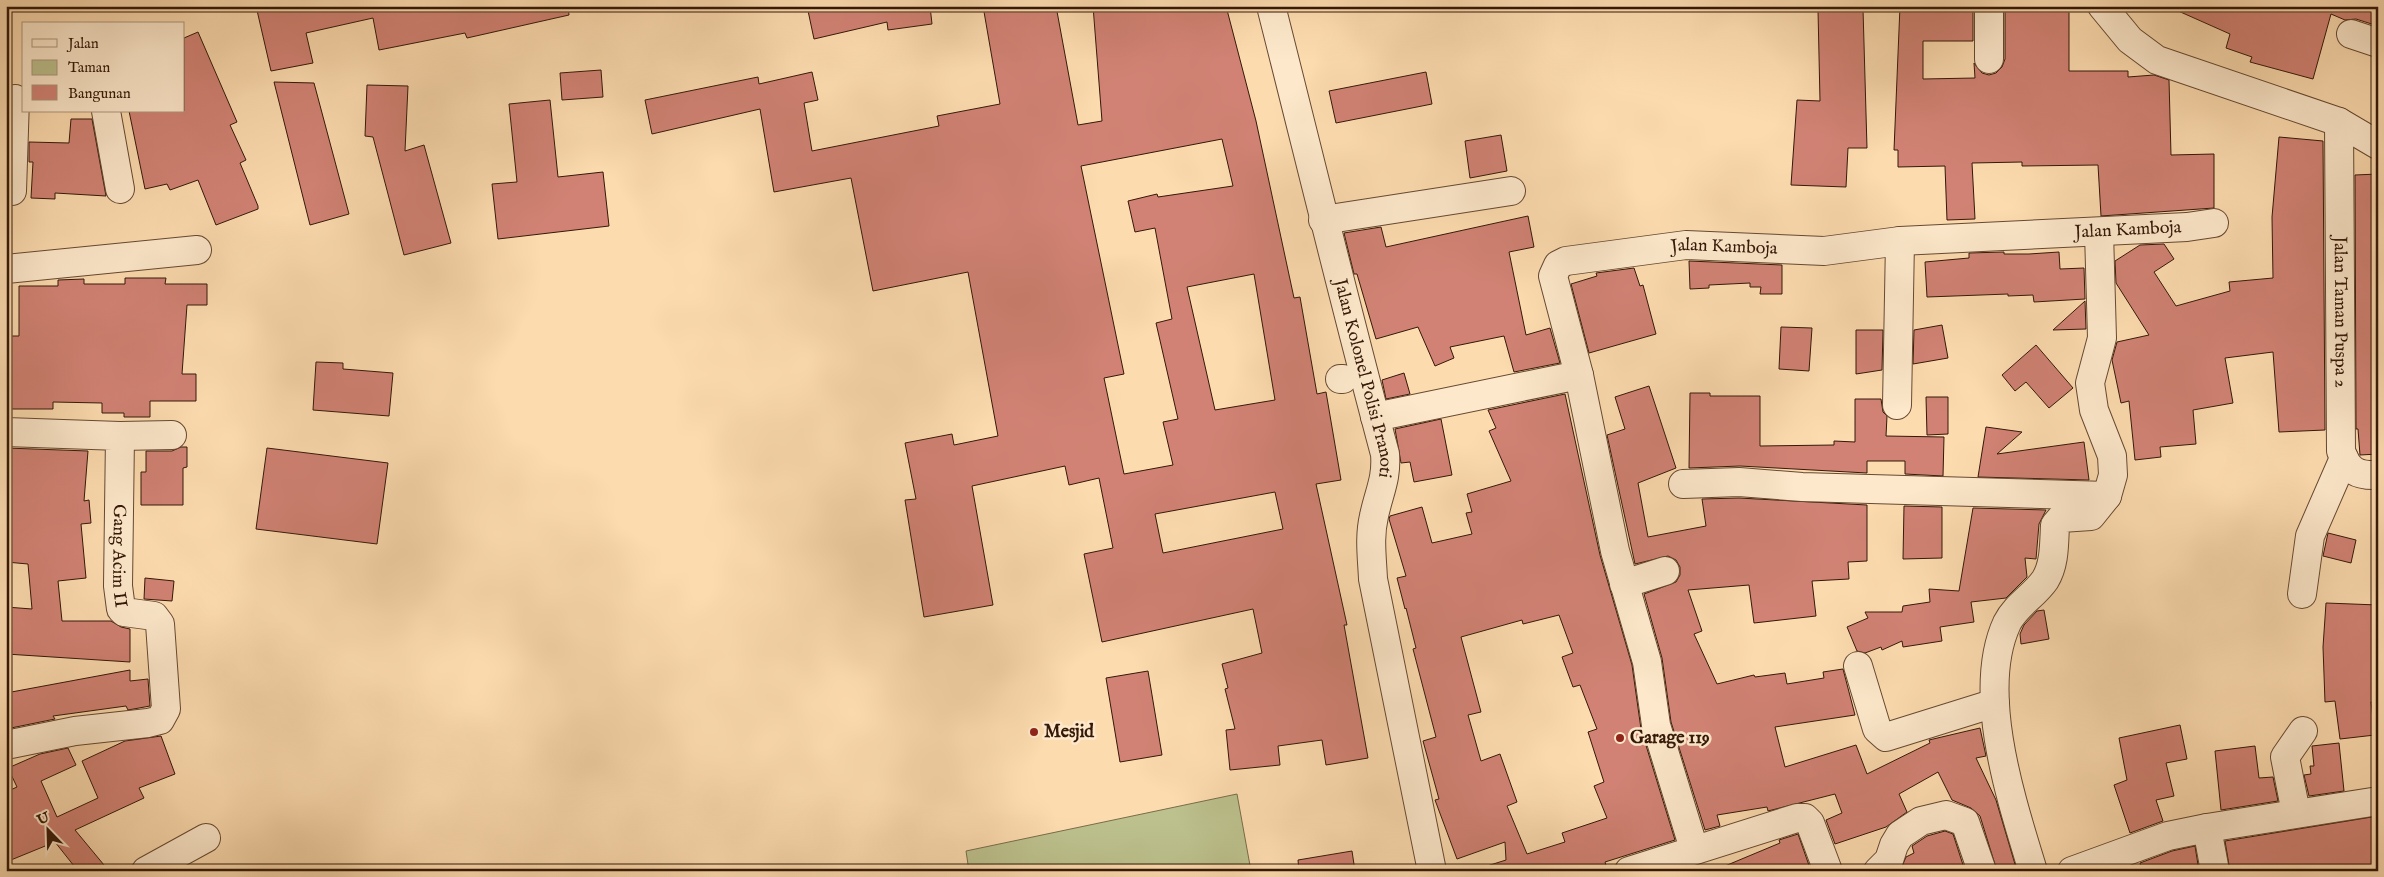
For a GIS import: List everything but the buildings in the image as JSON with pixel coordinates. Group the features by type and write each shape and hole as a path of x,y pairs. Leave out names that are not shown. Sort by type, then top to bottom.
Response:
{"street":[{"name":"Jalan Kolonel Polisi Pranoti","path":"1271,6 1323,220 1386,454 1386,470 1372,529 1373,579 1432,871"},
{"path":"1989,6 1990,59"},
{"path":"2102,6 2130,40 2157,60 2338,122 2378,145"},
{"path":"2351,34 2378,43"},
{"path":"12,192 15,99"},
{"path":"106,112 120,189"},
{"name":"Jalan Taman Puspa 2","path":"2338,122 2341,451 2344,458"},
{"path":"1323,220 1510,191"},
{"name":"Jalan Kamboja","path":"1579,375 1553,276 1558,265 1566,261 1686,245 1824,251 1900,241 2187,227 2214,223"},
{"path":"2033,871 2012,802 1998,740 1995,703 1998,657 2007,623 2016,610 2044,581 2048,573 2053,556 2055,525 2061,518 2091,516 2107,496 2112,475 2112,456 2094,410 2090,383 2102,338 2099,232"},
{"path":"1897,405 1900,241"},
{"path":"6,269 197,250"},
{"path":"1375,417 1579,375 1615,551 1648,662 1656,724 1694,849"},
{"path":"6,432 120,436 172,434"},
{"name":"Gang Acim II","path":"6,745 75,731 148,723 160,720 164,715 166,709 160,624 154,616 124,612 121,608 118,586 120,436"},
{"path":"2344,458 2353,472 2378,475"},
{"path":"2302,594 2310,536 2344,458"},
{"path":"1683,484 1739,482 1802,487 2107,496"},
{"path":"1624,584 1665,571"},
{"path":"1858,666 1877,729 1886,737 1995,703"},
{"path":"2296,813 2285,757 2303,731"},
{"path":"2072,871 2168,836 2296,813 2372,802"},
{"path":"1878,871 1889,860 1900,835 1921,821 1946,815 1965,822 1982,871"},
{"path":"1639,869 1694,849 1797,818 1805,818 1812,830 1828,871"},
{"path":"2207,828 2215,871"},
{"path":"146,871 206,838"}],"green space":[{"path":"1237,794 1251,871 969,871 966,851"}],"place":[{"name":"Mesjid","path":"1034,732"},
{"name":"Garage 119","path":"1620,738"}]}
